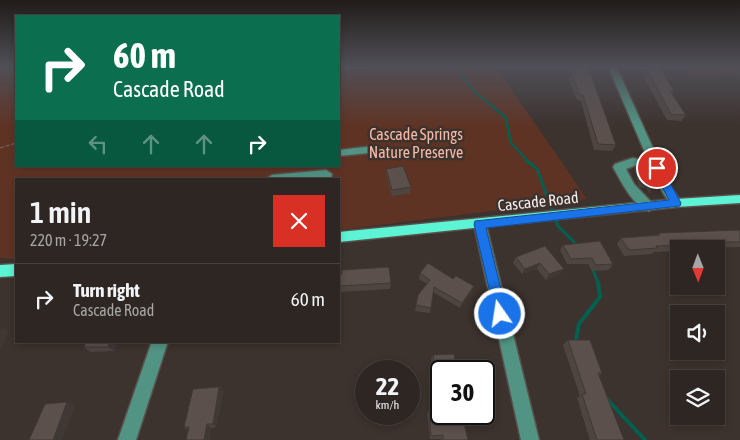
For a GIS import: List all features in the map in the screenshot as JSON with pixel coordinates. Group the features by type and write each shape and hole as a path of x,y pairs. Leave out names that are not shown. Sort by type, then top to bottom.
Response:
{"main road":[{"name":"Cascade Road","path":"340,238 676,203 740,199"},
{"path":"0,271 15,270"}],"street":[{"path":"621,87 657,168 676,203"},
{"path":"340,153 374,150"},
{"path":"650,206 630,187 619,167 633,162 657,168"},
{"path":"272,178 326,173"},
{"path":"480,224 530,440"},
{"path":"126,440 159,343"}],"path":[{"path":"0,148 15,144"}],"green space":[{"name":"Cascade Springs Nature Preserve","path":"0,87 15,87 15,167 340,167 340,87 509,87 587,199 340,230 340,178 15,178 15,259 0,258"}],"building":[{"path":"576,87 595,87 616,145 598,144 583,95 579,94"},
{"path":"656,87 671,87 674,91 670,91 686,115 671,114"},
{"path":"640,160 652,162 655,168 660,169 666,182 655,184 653,178 646,178"},
{"path":"403,166 411,187 392,190 386,169"},
{"path":"740,230 740,242 725,242 725,240 670,240 670,246 629,250 621,238 660,235 659,233"},
{"path":"600,241 613,264 596,265 592,258 571,259 563,245"},
{"path":"545,246 564,269 549,274 540,263 525,269 516,257"},
{"path":"428,263 453,279 456,276 474,286 462,303 434,287 431,308 416,305 418,295 430,280 420,273"},
{"path":"389,267 391,283 340,286 342,270"},
{"path":"568,340 590,340 602,373 598,373 624,440 597,440 582,394 586,394"},
{"path":"85,343 109,343 108,347 84,347"},
{"path":"454,354 455,360 434,360 433,355"},
{"path":"219,387 213,424 207,424 204,440 186,440 189,427 184,427 193,389"},
{"path":"67,402 53,440 29,440 45,404"},
{"path":"430,425 465,425 468,440 443,440 443,435 431,436"}],"waterway":[{"path":"471,87 506,118 511,143 528,161"},
{"path":"526,160 537,169 558,226 578,246"},
{"path":"592,267 598,283"},
{"path":"575,344 579,324 600,297 598,282"},
{"path":"606,398 645,440"}],"route":[{"path":"500,314 480,224 676,203 665,187 657,168"}]}
